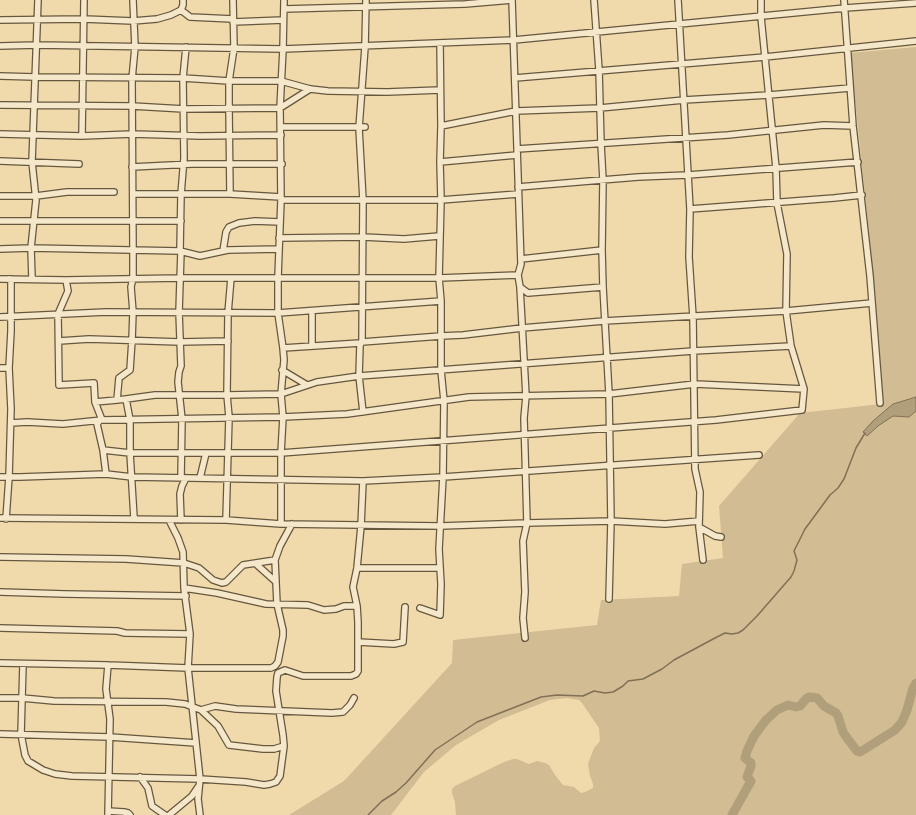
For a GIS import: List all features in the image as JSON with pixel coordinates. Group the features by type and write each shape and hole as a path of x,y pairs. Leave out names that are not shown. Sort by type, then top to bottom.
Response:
{"street":[{"path":"32,279 31,248 36,196 32,162 38,0"},
{"path":"82,136 84,0"},
{"path":"118,400 119,378 130,370 132,340 132,78 135,47 133,0"},
{"path":"0,20 84,19 133,21 165,17 181,10 183,0"},
{"path":"230,194 229,82 234,48 233,0"},
{"path":"281,524 281,453 283,417 281,394 283,348 278,312 278,277 282,198 280,108 284,0"},
{"path":"363,412 360,376 363,306 362,92 366,0"},
{"path":"284,9 465,4 512,0 521,258 518,275 520,287 526,396 524,418 527,523 523,541 525,592 523,618 525,638"},
{"path":"594,0 599,70 603,180 602,250 604,321 609,394 611,522 609,599"},
{"path":"678,0 690,209 689,257 693,316 695,469 700,492 699,524 703,560"},
{"path":"103,450 130,453 281,453 694,422 802,410 804,389 791,346 786,311 787,254 777,203 776,168 761,16 761,0"},
{"path":"844,0 853,126 862,194 880,403"},
{"path":"0,46 37,45 84,47 283,49 514,40 845,8 916,3"},
{"path":"181,10 190,17 233,20 283,20"},
{"path":"515,78 765,57 916,41"},
{"path":"420,608 440,615 441,584 439,568 443,477 444,401 439,278 441,200 440,43"},
{"path":"181,520 180,494 184,478 181,453 182,419 178,372 181,366 179,312 181,194 184,136 183,78 186,47"},
{"path":"0,76 183,78 229,82 281,82 310,89 328,91 387,92 440,90"},
{"path":"441,126 516,111 600,108 684,100 850,88"},
{"path":"0,105 132,106 184,109 280,108 310,89"},
{"path":"440,162 517,152 601,144 772,132 824,125 853,126"},
{"path":"281,127 362,127"},
{"path":"0,134 82,136 132,134 184,136 281,135"},
{"path":"0,161 79,164"},
{"path":"518,187 858,162"},
{"path":"132,166 183,164 282,164"},
{"path":"0,196 36,196 66,192 114,192"},
{"path":"133,194 230,194 282,198 363,200 441,200 518,194"},
{"path":"690,209 839,198 862,194"},
{"path":"0,220 132,222 181,221"},
{"path":"223,251 226,232 229,227 239,223 255,221 280,222"},
{"path":"279,238 363,237 404,239 439,236"},
{"path":"0,249 31,248 181,251 200,256 223,251 279,249"},
{"path":"521,258 602,250"},
{"path":"0,279 66,280 278,277 439,278 518,275"},
{"path":"226,520 229,417 227,395 228,313 230,278"},
{"path":"11,279 9,368 11,423 9,477 3,519 134,518 169,520 226,520 281,524 361,526 441,526 611,522 699,524 715,536 721,537"},
{"path":"66,280 68,291 58,314 59,384 94,384 95,402 102,420"},
{"path":"520,287 528,293 603,287"},
{"path":"0,317 106,312 228,313 312,311 441,301"},
{"path":"283,348 463,335 604,321 786,311 872,303"},
{"path":"312,311 312,346"},
{"path":"59,341 89,338 180,342 228,341"},
{"path":"95,402 155,395 281,394 317,382 360,376 693,351 791,346"},
{"path":"0,368 9,368"},
{"path":"282,370 307,385"},
{"path":"11,423 27,422 63,424 102,420 283,417 363,412 469,397 609,394 694,384 804,389"},
{"path":"126,399 130,420 130,453 134,518"},
{"path":"102,420 98,421 97,424 103,450 106,474"},
{"path":"200,478 206,453"},
{"path":"0,477 106,474 132,477 363,481 443,477 526,470 759,455"},
{"path":"265,669 279,673 285,670 303,676 351,676 356,674 359,668 357,606 353,587 361,526 363,481"},
{"path":"169,520 180,544 184,563 184,588 190,634 188,668 200,779 198,787 200,815"},
{"path":"22,664 21,734 28,761 43,770 55,774 72,776 200,779 246,782 264,785 276,782 280,776 284,746 276,691 279,673 278,662 283,630 277,604 275,560 280,546 292,524"},
{"path":"0,557 126,559 184,563 199,568 213,580 222,583 226,582 243,565 275,560"},
{"path":"256,564 276,581"},
{"path":"356,568 439,568"},
{"path":"184,588 217,593 266,604 308,605 324,610 336,609 344,606 357,606"},
{"path":"0,592 186,596"},
{"path":"358,642 394,644 403,642 405,607"},
{"path":"0,628 190,634"},
{"path":"0,663 265,669 272,668 278,662"},
{"path":"108,665 106,689 110,737 108,813 124,812 130,815"},
{"path":"0,698 22,698 54,701 166,702 185,704 201,710 218,726 229,745 263,749 274,749 284,746"},
{"path":"201,710 215,706 236,709 332,713 343,712 354,698"},
{"path":"0,734 110,737 196,743"},
{"path":"140,777 148,788 152,806 165,815"},
{"path":"169,815 192,796 198,787"}],"shaded area":[{"path":"916,47 916,815 456,815 455,802 452,793 452,789 455,786 513,759 529,764 537,761 549,765 563,785 574,787 581,793 593,788 588,764 594,748 600,741 599,728 579,700 567,698 550,700 499,720 456,745 424,772 391,815 289,815 344,781 452,663 453,640 597,625 601,600 679,596 682,564 723,558 719,506 800,413 881,404 870,242 850,53"},
{"path":"916,397 916,411 909,417 893,416 878,426 867,436 863,432 873,421 893,404"}],"waterway":[{"path":"368,815 382,801 406,783 435,750 477,722 541,697 557,695 583,696 594,691 605,693 613,692 628,681 643,679 662,669 674,660 725,633 732,634 743,630 791,577 797,560 794,551 805,529 844,479 856,448 865,433"},
{"path":"732,815 751,781 747,777 751,766 751,763 745,758 747,751 754,736 766,720 777,710 788,705 796,707 800,706 809,697 817,698 824,706 836,713 843,732 857,751 860,752 895,730 902,722 916,683"}]}
